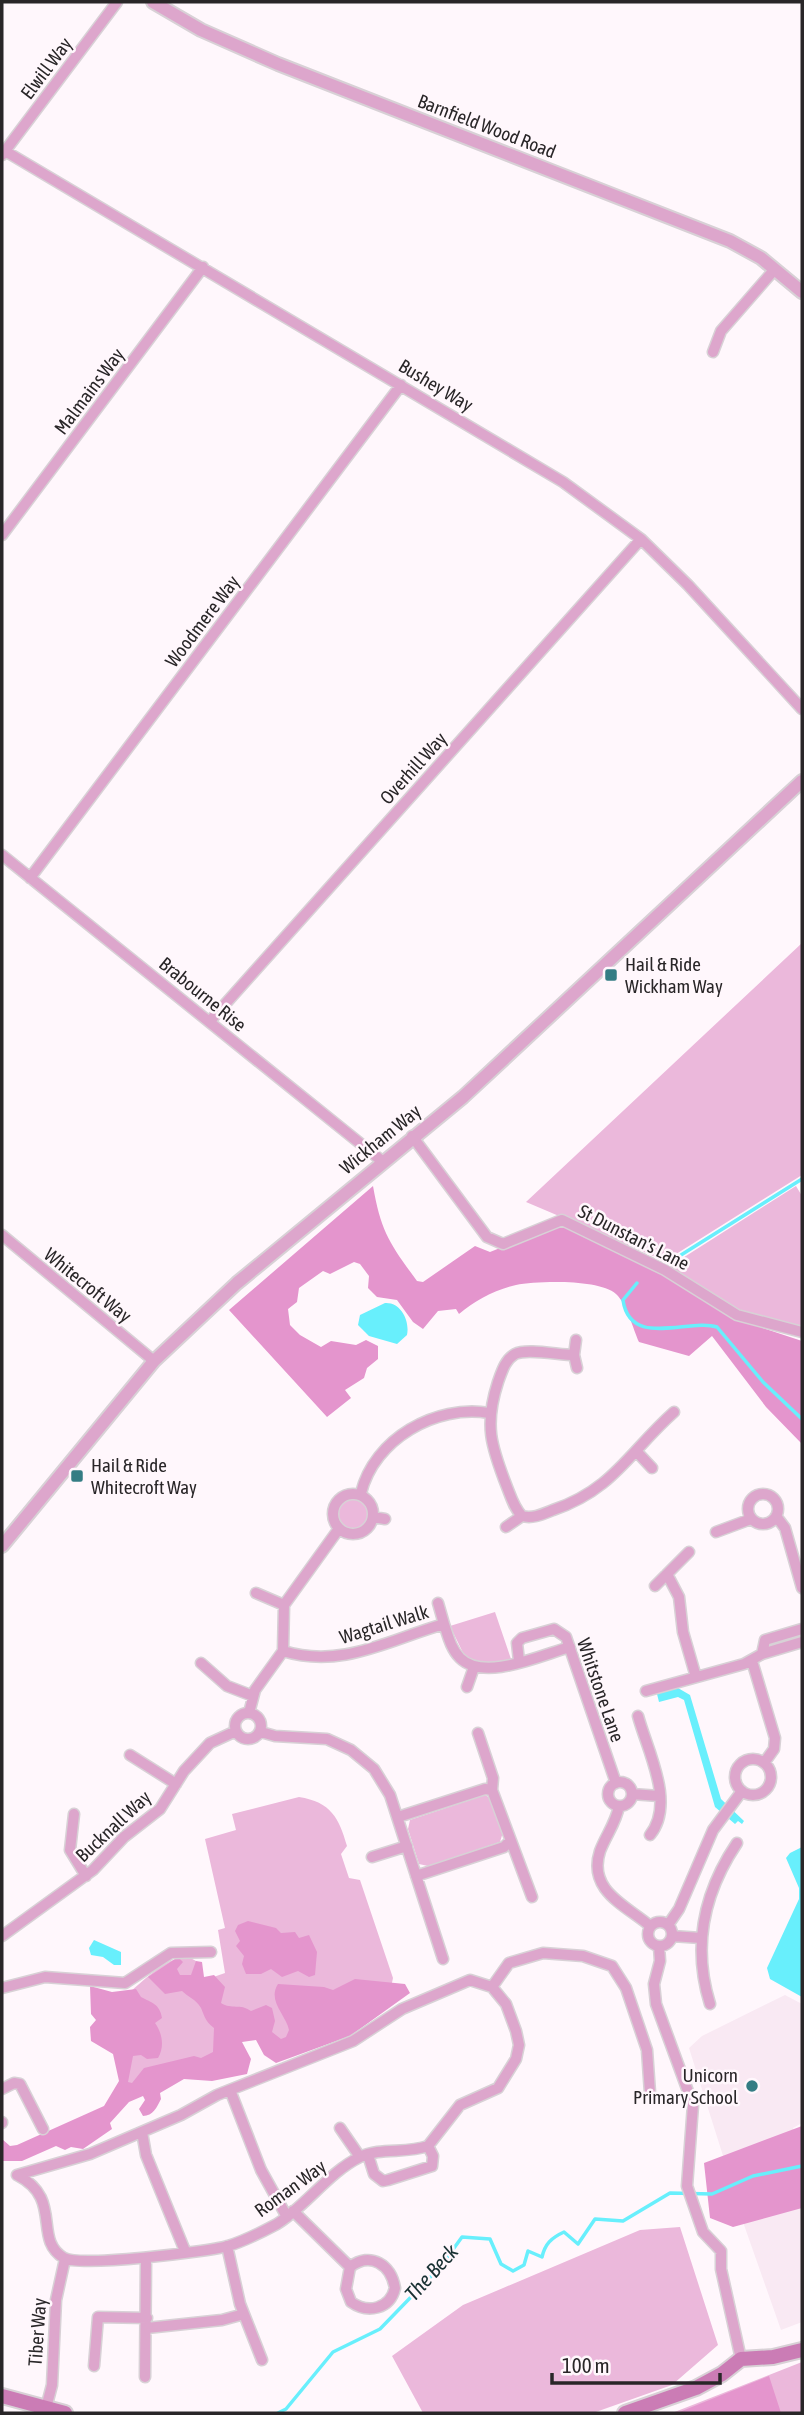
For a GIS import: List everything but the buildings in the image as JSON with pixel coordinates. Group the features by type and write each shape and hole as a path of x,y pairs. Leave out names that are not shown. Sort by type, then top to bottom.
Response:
{"main road":[{"path":"625,2413 696,2388 722,2375 741,2359 782,2356 802,2350"},
{"path":"2,2396 65,2413"}],"street":[{"name":"Elwill Way","path":"4,153 117,2"},
{"name":"Barnfield Wood Road","path":"153,2 201,30 278,64 730,241 775,269 802,292"},
{"name":"Bushey Way","path":"4,153 203,267 563,482 641,539 688,585 802,709"},
{"name":"Malmains Way","path":"2,535 203,267"},
{"path":"713,352 721,331 775,269"},
{"name":"Woodmere Way","path":"30,878 401,385"},
{"name":"Overhill Way","path":"210,1021 641,539"},
{"name":"Wickham Way","path":"2,1546 154,1361 237,1283 412,1136 463,1097 802,781"},
{"name":"Brabourne Rise","path":"2,855 382,1161"},
{"name":"St Dunstan's Lane","path":"412,1136 488,1237 503,1244 562,1220 665,1270 737,1315 802,1332"},
{"name":"Whitecroft Way","path":"2,1235 154,1361"},
{"path":"576,1340 574,1354 577,1368"},
{"path":"522,1516 493,1451 489,1413 502,1371 513,1356 525,1351 574,1354"},
{"path":"361,1493 373,1464 394,1442 423,1421 454,1411 489,1413"},
{"path":"506,1527 522,1516 533,1517 582,1500 637,1452 674,1412"},
{"path":"637,1452 652,1468"},
{"path":"338,1530 345,1533 361,1531 369,1525 373,1517 370,1502 361,1493"},
{"path":"338,1530 334,1516 338,1504 347,1495 361,1493"},
{"path":"776,1516 762,1524 751,1519 747,1510 749,1502 761,1494 775,1500 776,1516 785,1528 802,1588"},
{"path":"373,1517 385,1519"},
{"path":"716,1532 751,1519"},
{"path":"283,1651 284,1605 338,1530"},
{"path":"655,1586 690,1552"},
{"path":"667,1574 678,1597 683,1632 696,1677"},
{"path":"256,1593 284,1605"},
{"path":"438,1603 444,1624"},
{"name":"Wagtail Walk","path":"283,1651 309,1658 347,1656 444,1624 457,1654 474,1667"},
{"path":"762,1654 765,1640 802,1629"},
{"name":"Whitstone Lane","path":"516,1662 519,1640 549,1630 563,1634 570,1647 616,1783"},
{"path":"646,1691 752,1661 762,1654 802,1642"},
{"path":"467,1687 474,1667 491,1669 570,1647"},
{"name":"Bucknall Way","path":"2,1937 86,1876 124,1837 160,1809 176,1784 210,1743 236,1731 237,1719 249,1713 253,1696 283,1651"},
{"path":"752,1661 775,1742 774,1749 764,1763"},
{"path":"201,1663 227,1686 253,1696"},
{"path":"249,1713 259,1719 261,1732"},
{"path":"638,1716 658,1782 658,1819 650,1835"},
{"path":"236,1731 248,1740 261,1732 275,1736 318,1737 351,1750 379,1775 398,1817 443,1959"},
{"path":"478,1733 493,1778 492,1790 509,1842 516,1851 532,1898"},
{"path":"130,1755 176,1784"},
{"path":"750,1759 764,1763 771,1777 767,1787 753,1795 742,1791 735,1777 739,1765 750,1759"},
{"path":"619,1806 608,1797 609,1789 616,1783 626,1784 632,1794"},
{"path":"398,1817 485,1789 492,1790"},
{"path":"668,1924 679,1909 713,1830 742,1791"},
{"path":"632,1794 659,1796"},
{"path":"619,1806 627,1804 632,1794"},
{"path":"619,1806 599,1855 600,1878 614,1900 650,1926"},
{"path":"74,1814 70,1850 86,1876"},
{"path":"416,1876 499,1849 509,1842"},
{"path":"710,2004 701,1966 701,1938 713,1888 737,1843"},
{"path":"372,1857 407,1846"},
{"path":"650,1926 659,1922 668,1924"},
{"path":"659,1946 669,1943 672,1936 668,1924"},
{"path":"650,1926 648,1937 659,1946"},
{"path":"672,1936 701,1938"},
{"path":"659,1946 654,1992 659,2014 692,2105 687,2186 703,2232 721,2251 721,2269 741,2359"},
{"path":"2,1988 45,1977 125,1983 171,1953 211,1952"},
{"path":"492,1987 509,1964 543,1953 583,1956 612,1966 626,1989 647,2050 650,2093"},
{"path":"65,2259 49,2239 46,2205 41,2194 17,2175 90,2154 142,2132 230,2090 353,2041 402,2009 470,1980 492,1987 506,2004 519,2045 516,2059 498,2088 460,2105 428,2146 364,2156"},
{"path":"2,2089 14,2083 20,2084 43,2129"},
{"path":"230,2090 261,2170 290,2214 350,2267"},
{"path":"340,2128 364,2156 374,2174 383,2181 432,2166 433,2156 428,2146"},
{"path":"142,2132 146,2155 185,2251"},
{"name":"Roman Way","path":"65,2259 146,2258 227,2246 290,2214 364,2156"},
{"path":"227,2246 244,2314 262,2360"},
{"path":"145,2377 146,2258"},
{"name":"Tiber Way","path":"46,2408 51,2385 56,2300 65,2259"},
{"path":"364,2260 382,2263 388,2267 395,2288 389,2301 380,2307 366,2309 351,2302 346,2289 350,2267 364,2260"},
{"path":"94,2366 98,2317 147,2323 222,2320 244,2314"}],"shaded area":[{"path":"802,943 802,1175 665,1261 526,1202"},
{"path":"373,1186 379,1215 388,1237 417,1281 423,1282 475,1246 490,1252 562,1223 664,1275 733,1318 802,1341 802,1444 766,1407 712,1336 689,1356 639,1342 623,1304 616,1294 608,1289 568,1282 516,1285 486,1296 459,1314 456,1309 438,1311 423,1329 413,1322 397,1300 377,1297 368,1288 369,1276 360,1264 354,1262 330,1274 323,1271 299,1288 297,1302 288,1309 290,1325 300,1335 321,1347 331,1341 356,1345 366,1340 378,1346 378,1359 367,1368 364,1378 345,1390 351,1398 327,1417 229,1310"},
{"path":"796,1186 802,1196 802,1329 737,1312 667,1268"},
{"path":"353,1497 364,1502 369,1513 364,1524 353,1529 342,1524 337,1513 342,1502"},
{"path":"495,1612 511,1659 481,1664 465,1657 450,1626"},
{"path":"485,1795 490,1798 503,1832 500,1842 428,1866 419,1864 408,1829 410,1820"},
{"path":"299,1797 326,1807 341,1827 347,1846 341,1854 349,1878 360,1880 393,1978 390,1992 284,2044 273,2039 258,2022 219,2053 130,2091 122,2083 131,1991 153,1972 180,1958 196,1961 202,1981 225,1973 218,1930 225,1928 205,1839 236,1830 232,1814"},
{"path":"248,1921 276,1928 281,1933 295,1932 299,1938 309,1935 317,1952 315,1975 309,1977 298,1971 282,1977 271,1969 261,1974 246,1974 242,1964 244,1956 236,1946 240,1941 235,1931 238,1925"},
{"path":"178,1957 183,1962 177,1969 180,1975 191,1975 196,1961 202,1962 204,1977 214,1975 225,1987 221,2003 251,2011 266,2005 272,2008 275,2021 272,2032 281,2039 286,2037 289,2030 276,2002 275,1990 278,1984 333,1990 355,1979 405,1984 410,1993 350,2036 276,2063 264,2055 256,2040 242,2042 251,2059 247,2074 212,2081 184,2079 160,2093 158,2105 146,2116 143,2116 139,2109 145,2100 143,2096 129,2102 110,2123 112,2129 83,2149 71,2147 65,2150 56,2146 22,2161 2,2161 2,2139 10,2146 17,2145 104,2106 119,2081 113,2054 91,2041 90,2027 96,2020 91,2014 90,1986 112,1992 136,1989 141,1997 155,2005 161,2013 162,2018 155,2023 162,2040 158,2058 133,2056 128,2082 132,2083 144,2068 194,2056 201,2058 213,2052 214,2028 199,2005 182,1991 165,1994 148,1977"},
{"name":"Unicorn Primary School","path":"785,1995 802,2004 802,2123 793,2128 802,2152 724,2159 689,2048 702,2036"},
{"path":"802,2126 802,2208 733,2227 710,2218 704,2163"},
{"path":"802,2201 802,2322 781,2330 743,2222"},
{"path":"680,2227 718,2345 672,2385 593,2413 423,2413 392,2356 463,2305 640,2230"},
{"path":"802,2362 802,2413 672,2413"},
{"path":"769,2376 781,2413 677,2413"}],"water":[{"path":"385,1303 396,1306 406,1318 407,1335 397,1344 369,1336 358,1325 360,1315"},
{"path":"678,1688 690,1695 721,1799 744,1821 742,1824 738,1821 735,1824 715,1807 684,1700 678,1697 659,1702 657,1694"},
{"path":"802,1847 802,1997 770,1979 767,1968 799,1899 799,1888 786,1858"},
{"path":"94,1940 121,1952 121,1965 114,1965 103,1957 91,1955 89,1948"}],"waterway":[{"path":"681,1255 802,1179"},
{"path":"637,1283 623,1300 628,1315 637,1324 662,1329 705,1325 717,1327 763,1382 802,1419"},
{"name":"The Beck","path":"278,2413 286,2409 333,2352 380,2329 441,2266 462,2237 490,2239 501,2264 513,2271 524,2265 528,2251 542,2257 549,2242 564,2232 578,2244 595,2219 623,2221 670,2193 712,2194 753,2176 802,2166"}],"place":[{"name":"Hail & Ride Wickham Way","path":"611,975"},
{"name":"Hail & Ride Whitecroft Way","path":"77,1476"},
{"name":"Unicorn Primary School","path":"752,2086"}]}
